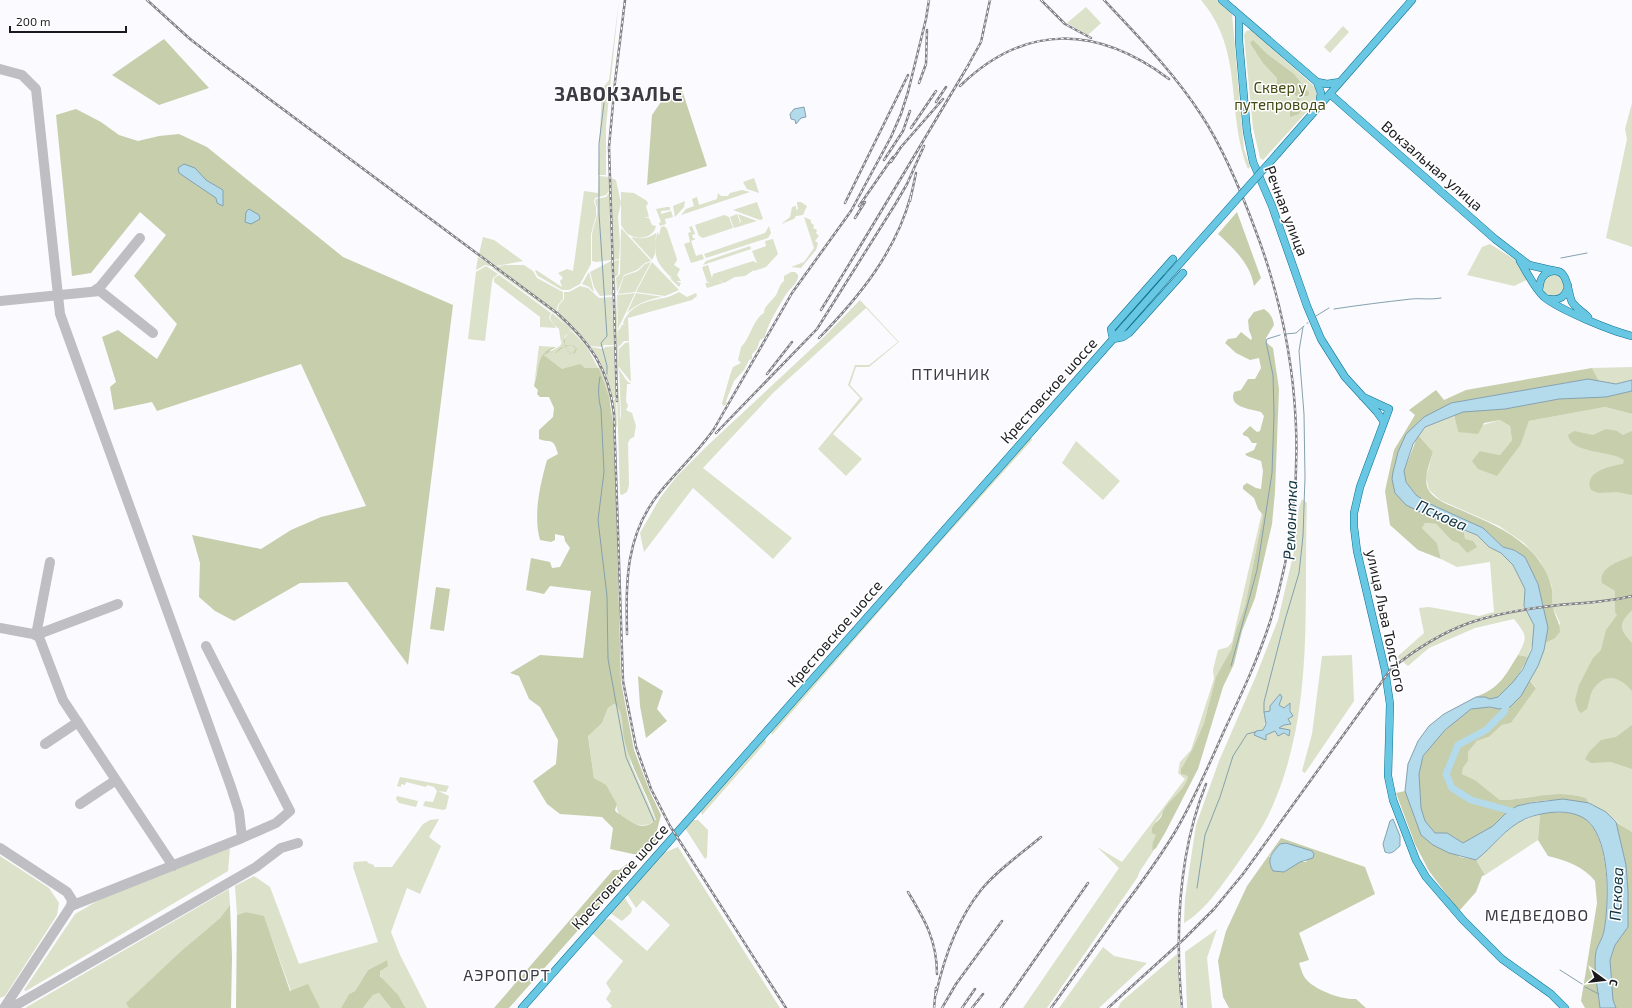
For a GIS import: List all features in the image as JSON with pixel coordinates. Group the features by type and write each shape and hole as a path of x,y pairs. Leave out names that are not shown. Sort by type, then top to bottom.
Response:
{"main road":[{"path":"1222,0 1317,82 1327,84 1340,82"},
{"name":"Крестовское шоссе","path":"522,1008 1412,0"},
{"name":"Речная улица","path":"1239,15 1239,41 1246,126 1253,162 1272,206 1307,306 1321,339 1341,372 1384,422"},
{"path":"1317,82 1321,93 1319,106"},
{"name":"Вокзальная улица","path":"1330,94 1485,231 1529,265 1555,272"},
{"name":"Вокзальная улица","path":"1517,256 1539,290"},
{"path":"1173,258 1111,329 1113,339 1129,334 1183,272"},
{"path":"1593,321 1573,302 1564,276 1555,272 1544,275 1540,283 1539,290 1548,299 1593,321 1620,333 1632,336"},
{"path":"1548,299 1557,300 1562,298 1567,291 1568,285"},
{"name":"улица Льва Толстого","path":"1363,397 1390,409 1360,487 1354,513 1354,527 1357,551 1385,670 1390,704 1388,776 1391,792 1405,833 1426,877 1463,920 1510,966 1551,994 1565,1008"}],"green space":[{"path":"619,0 606,126 606,175 598,175 602,89 609,80"},
{"path":"1201,0 1217,0 1232,14 1244,149 1250,167 1248,169 1241,147 1229,61 1224,40 1215,20"},
{"path":"1086,7 1101,23 1088,35 1067,23"},
{"path":"1343,26 1349,32 1330,53 1324,47"},
{"name":"Сквер у путепровода","path":"1251,30 1315,87 1317,96 1312,106 1263,160 1260,158 1253,128 1244,35 1246,31"},
{"path":"164,39 209,88 159,105 112,75"},
{"path":"1253,40 1267,54 1294,74 1309,93 1308,96 1301,96 1299,101 1302,107 1299,114 1290,117 1290,110 1298,97 1294,94 1284,96 1277,93 1274,87 1277,83 1277,78 1263,63 1250,43"},
{"path":"682,90 707,166 647,185 652,115 665,96"},
{"path":"1632,103 1632,247 1606,238 1627,139 1625,129"},
{"path":"76,109 101,122 119,135 138,141 159,136 179,134 207,147 343,257 453,305 408,665 347,582 300,583 234,621 215,611 199,597 200,563 192,535 261,549 291,530 321,517 366,506 301,364 157,411 152,402 114,410 110,387 116,382 102,337 118,330 157,359 177,324 134,276 166,235 140,212 91,273 72,276 56,115"},
{"path":"599,176 609,177 609,191 606,195 595,198 594,202 596,207 596,216 591,234 591,264 580,284 569,290 562,290 538,276 535,271 536,270 562,287 560,281 563,278 558,273 567,269 573,271 584,191 598,193"},
{"path":"611,178 616,180 621,203 618,216 620,243 619,259 613,260"},
{"path":"754,178 759,193 747,189 743,182"},
{"path":"742,190 750,192 681,215 686,209 694,206 692,199 697,197 699,205 717,199 718,193 721,196 728,196 730,193"},
{"path":"621,192 634,193 647,201 648,204 646,206 649,217 643,218 649,218 652,225 656,226 655,230 646,237 634,237 627,233 621,225"},
{"path":"609,193 611,260 596,262 592,261 592,236 597,210 595,202 596,199 606,197"},
{"path":"685,201 684,207 675,217 673,206"},
{"path":"757,202 763,219 760,220 733,210"},
{"path":"797,202 801,202 807,206 803,215 796,216 794,219 781,224 790,217 792,207 796,206 796,209 798,210"},
{"path":"670,207 670,210 661,211 661,214 671,211 673,217 665,219 666,224 660,226 659,223 661,222 656,209"},
{"path":"1237,212 1261,278 1254,286 1245,263 1218,234"},
{"path":"737,214 740,222 738,224 741,222 738,214 757,221 734,228 730,217"},
{"path":"724,215 729,217 733,228 703,238 699,236 695,225"},
{"path":"804,217 811,220 811,223 814,225 813,228 817,230 816,233 819,236 815,241 818,243 816,250 801,268 791,267 804,262 814,248"},
{"path":"664,226 667,229 676,256 677,260 674,265 680,269 677,275 681,281 676,281 681,283 679,287 669,277 673,279 659,264 657,259 655,248 657,232 659,235 661,227"},
{"path":"692,226 695,234 692,235 693,238 696,239 691,241 696,256 702,254 704,259 691,263 684,244 690,242 688,233 691,232 689,227"},
{"path":"769,226 771,233 768,238 706,258 704,254 765,233"},
{"path":"621,228 651,261 645,263 637,270 624,275 617,293 616,278 620,274"},
{"path":"656,233 655,254 652,260 631,237 644,238"},
{"path":"483,237 494,240 523,261 496,266 479,254"},
{"path":"773,239 778,254 766,267 754,270 745,276 735,277 724,283 717,279 723,283 707,288 705,283 710,283 707,282 702,267 708,265 712,278 713,274 753,261 757,263 752,251 766,246 765,241"},
{"path":"1490,244 1525,266 1531,278 1514,286 1467,275 1482,247"},
{"path":"750,246 751,249 703,265 706,261"},
{"path":"478,257 494,267 485,265 476,270"},
{"path":"619,260 618,275 615,277 616,294 614,295 613,261"},
{"path":"611,261 612,295 600,296 594,287 590,272"},
{"path":"651,262 635,292 618,294 624,276 638,271 645,264"},
{"path":"652,262 679,290 665,296 636,292"},
{"path":"504,265 524,265 533,271 537,278 563,292 563,299 558,305 556,311 497,267"},
{"path":"486,266 498,274 493,278 492,282 485,341 468,339 476,272"},
{"path":"492,268 496,268 556,312 555,314"},
{"path":"589,272 594,292 589,287 582,284"},
{"path":"791,272 795,272 798,275 797,280 778,308 768,327 765,337 760,340 757,349 752,354 752,359 749,360 744,370 734,381 726,401 727,404 723,406 722,403 733,367 741,363 738,360 741,347 747,339 754,324 764,313 767,306 776,295 784,281 784,276"},
{"path":"499,275 551,313 549,318 556,328 540,327 540,317 494,282 494,278"},
{"path":"1554,275 1562,278 1565,286 1562,294 1554,297 1546,294 1543,286 1546,278"},
{"path":"580,286 588,288 599,298 612,297 614,345 604,345 602,347 590,346 573,326 557,312 559,305 564,299 564,292 569,292"},
{"path":"679,292 687,297 696,293 697,296 692,300 628,318 629,341 624,341 618,348 618,331 623,324 626,326 623,323 630,312 640,304 666,298"},
{"path":"635,293 618,329 617,295"},
{"path":"636,293 663,297 644,302 627,313"},
{"path":"616,295 620,420 621,415 619,369 627,381 631,384 627,384 626,401 628,406 626,410 632,413 636,426 634,437 630,439 628,443 629,485 627,492 622,495 620,494 617,396 619,395 617,395 614,296"},
{"path":"860,300 899,342 869,367 856,367 850,385 863,399 833,434 862,459 846,476 818,449 860,398 848,385 855,365 869,365 898,342 866,308 773,393 703,468 792,538 773,559 693,488 644,552 640,533 660,498 677,476 824,337"},
{"path":"1264,309 1270,314 1274,322 1274,325 1266,338 1266,342 1273,348 1279,389 1275,492 1272,524 1255,598 1242,631 1234,664 1223,687 1198,769 1165,833 1156,848 1152,851 1153,842 1156,835 1152,833 1152,828 1161,817 1166,806 1186,782 1188,777 1181,774 1181,769 1193,748 1204,723 1216,677 1231,650 1236,630 1245,606 1263,515 1258,509 1254,498 1243,489 1243,486 1247,483 1261,489 1263,471 1261,461 1245,454 1254,450 1257,443 1252,443 1248,437 1243,435 1243,433 1250,426 1257,432 1260,431 1264,416 1261,412 1246,409 1237,405 1233,397 1234,392 1241,390 1248,379 1255,379 1261,368 1259,358 1250,360 1236,353 1225,343 1228,339 1236,338 1241,332 1251,340 1252,338 1248,320 1254,312"},
{"path":"552,313 571,330 561,342 559,329 554,325 550,318"},
{"path":"557,313 589,346 587,347 556,315"},
{"path":"572,330 587,347 598,368 562,369 544,355 560,346 565,336"},
{"path":"565,339 565,345 572,345 566,346 567,349 565,346 564,341 561,343"},
{"path":"629,342 631,382 619,367 619,349 625,343"},
{"path":"572,345 577,349 575,353 572,354 576,349"},
{"path":"539,346 556,347 544,353 537,371 534,386"},
{"path":"565,346 556,353 560,348"},
{"path":"614,346 616,396 613,399 604,371 591,347 603,349 605,347"},
{"path":"556,347 549,351 554,353 550,352 544,355 562,369 580,364 585,368 599,368 609,397 614,429 621,682 634,750 650,792 661,815 657,830 657,842 642,856 610,849 613,828 602,817 560,814 547,804 533,781 556,764 558,740 540,707 529,699 519,676 510,673 540,655 583,658 591,591 550,586 544,594 526,590 531,558 550,562 552,568 560,567 570,548 565,541 564,536 555,534 555,540 551,542 540,540 538,530 538,500 544,470 547,460 558,454 553,443 539,439 539,430 553,417 554,408 549,397 540,397 537,394 538,390 534,386 539,362 545,352","holes":["614,704 620,710 627,749 656,820 651,824 642,826 634,824 617,812 615,810 617,804 606,785 594,778 588,736 602,723 608,708"]},
{"path":"588,347 590,347 594,353 607,380 612,401 610,403 597,362"},
{"path":"1632,367 1632,380 1616,384 1599,381 1592,368"},
{"path":"1592,368 1599,381 1588,379 1451,403 1440,410 1398,452 1406,505 1464,531 1465,539 1473,541 1477,547 1467,553 1458,543 1452,541 1436,524 1425,523 1422,528 1437,543 1441,559 1418,550 1390,525 1385,491 1394,450 1415,415 1409,410 1436,390 1444,400 1466,390"},
{"path":"1632,391 1632,414 1605,407 1529,421 1521,444 1497,476 1478,469 1472,461 1480,451 1500,455 1512,440 1510,426 1500,420 1484,423 1478,434 1458,432 1454,415 1463,412 1505,409 1559,399 1606,397"},
{"path":"616,398 617,426 614,429 611,404 612,402 615,424 613,401"},
{"path":"1605,407 1632,414 1632,832 1593,805 1586,798 1574,795 1553,794 1512,800 1500,800 1475,780 1462,774 1463,768 1468,761 1468,752 1477,741 1489,737 1502,725 1511,723 1536,687 1529,680 1538,666 1545,643 1554,639 1560,623 1553,608 1552,586 1540,561 1524,543 1499,526 1440,500 1429,490 1426,477 1433,452 1418,435 1425,427 1454,415 1458,432 1500,420 1510,426 1512,440 1500,455 1480,451 1478,469 1521,444 1529,421"},
{"path":"1606,429 1617,431 1623,435 1632,431 1632,495 1617,492 1598,493 1591,490 1590,484 1594,474 1605,468 1623,464 1624,460 1576,446 1568,435 1574,431 1593,435"},
{"path":"1418,435 1433,452 1426,476 1427,486 1432,495 1444,503 1504,530 1527,547 1545,570 1552,587 1554,610 1560,632 1554,639 1545,643 1548,628 1541,605 1538,584 1525,557 1514,550 1503,547 1483,528 1426,502 1416,495 1406,482 1404,471"},
{"path":"1031,437 1032,440 910,576 909,574"},
{"path":"1076,441 1120,481 1103,500 1062,463"},
{"path":"1302,499 1307,503 1306,622 1304,662 1294,740 1283,778 1268,816 1261,829 1212,898 1199,912 1184,923 1185,898 1196,825 1219,761 1256,676 1278,620 1295,547 1299,507","holes":["1280,694 1279,705 1284,708 1289,704 1292,714 1288,719 1291,724 1284,725 1279,728 1289,736 1275,731 1266,735 1266,740 1256,731 1263,730 1266,717"]},
{"path":"1262,512 1263,515 1245,606 1236,630 1231,650 1215,682 1204,723 1193,748 1182,767 1188,777 1186,782 1156,821 1156,835 1152,851 1154,850 1137,878 1047,1008 1023,1008 1119,868 1097,847 1122,862 1185,779 1178,773 1180,762 1191,750 1214,679 1213,670 1218,650 1228,647 1232,642"},
{"path":"1424,523 1436,524 1452,541 1458,543 1467,553 1464,531 1477,535 1489,547 1501,553 1513,565 1525,589 1524,606 1534,625 1534,640 1528,657 1518,655 1525,640 1525,636 1522,629 1514,619 1475,628 1429,648 1408,666 1397,657 1424,633 1419,608 1429,607 1479,616 1494,612 1490,562 1457,567 1441,559 1437,543 1422,528"},
{"path":"1632,556 1632,610 1624,619 1622,626 1625,634 1632,643 1632,691 1628,686 1619,680 1614,678 1604,679 1594,688 1587,709 1581,713 1578,710 1575,700 1579,685 1593,658 1601,650 1606,630 1617,615 1615,612 1615,591 1602,583 1603,573 1611,565"},
{"path":"901,582 903,584 772,735 771,731"},
{"path":"436,587 450,589 444,631 430,629"},
{"path":"1352,655 1354,701 1305,773 1302,771 1312,734 1322,656"},
{"path":"1518,655 1528,657 1519,674 1505,693 1495,699 1476,697 1497,685"},
{"path":"638,676 663,691 657,709 667,721 646,738 640,706"},
{"path":"1529,680 1536,688 1511,723 1502,725 1489,737 1477,741 1468,752 1468,761 1463,768 1462,774 1475,780 1500,800 1563,794 1586,798 1589,803 1547,800 1527,803 1508,812 1492,827 1463,843 1447,833 1435,833 1427,824 1422,814 1418,788 1421,762 1427,750 1446,729 1467,711 1482,707 1499,709 1525,686"},
{"path":"614,704 618,706 621,713 631,764 656,821 650,824 636,824 619,815 617,804 606,786 594,778 588,735 602,723 608,708"},
{"path":"1632,725 1632,769 1611,762 1591,763 1585,759 1589,752 1601,740 1616,737"},
{"path":"765,738 766,742 702,815 701,811"},
{"path":"400,777 449,786 446,792 438,791 449,796 446,809 443,810 423,806 425,801 433,802 437,791 434,787 427,785 426,787 406,782 405,785 401,784 401,787 397,786"},
{"path":"1405,791 1421,835 1460,857 1476,860 1485,875 1482,876 1476,892 1459,911 1429,871 1415,844 1396,793"},
{"path":"397,796 418,801 416,807 399,803 396,799"},
{"path":"1551,812 1575,814 1589,822 1597,834 1602,849 1607,884 1607,902 1603,935 1596,950 1595,957 1600,1008 1585,1008 1581,1001 1597,903 1595,881 1580,868 1548,856 1538,840 1540,814"},
{"path":"1540,814 1538,840 1485,875 1476,860 1515,824"},
{"path":"439,819 429,837 441,846 420,894 407,888 391,932 400,955 427,1008 406,1008 382,979 380,974 382,967 387,960 368,970 355,991 349,994 341,1008 320,1008 313,997 310,988 291,991 264,917 246,912 237,915 235,886 254,876 270,887 299,964 378,942 353,867 354,862 367,861 368,863 374,865 374,867 392,867 423,824 430,820"},
{"path":"691,820 698,820 708,830 707,857 705,859 685,828"},
{"path":"1616,822 1632,832 1632,1008 1616,1008 1613,1000 1610,960 1615,945 1628,927 1626,865"},
{"path":"1281,838 1365,867 1375,894 1299,933 1309,960 1299,963 1302,973 1309,982 1321,990 1336,996 1356,999 1366,1008 1229,1008 1223,997 1218,961 1226,931 1247,886","holes":["1280,844 1312,851 1306,862 1269,857"]},
{"path":"678,847 780,1008 610,1008 612,1006 606,999 611,991 606,983 623,961 592,933 603,920 610,919 647,951 670,925 643,900 636,908 627,894 663,853"},
{"path":"230,848 228,871 26,991 24,990 75,914 99,900"},
{"path":"0,856 49,888 59,903 57,915 5,996 0,998"},
{"path":"631,861 636,865 509,1008 494,1008 613,870 619,870"},
{"path":"229,889 230,905 220,918 180,952 127,1003 129,1008 25,1008"},
{"path":"624,897 632,909 631,913 622,921 610,913"},
{"path":"230,905 232,957 231,1008 129,1008 126,1003 180,952 220,918"},
{"path":"246,912 264,916 290,991 308,984 320,1008 236,1008 237,915"},
{"path":"1217,929 1207,958 1212,1008 1187,1008 1185,952"},
{"path":"1103,947 1114,956 1147,963 1099,1008 1059,1008"},
{"path":"1177,954 1180,1008 1118,1008 1121,1002"},
{"path":"387,960 388,966 380,971 380,976 398,995 406,1008 391,1008 379,993 373,995 363,1008 341,1008 349,994 355,991 368,970"},
{"path":"379,993 391,1008 363,1008 373,995"}],"water":[{"path":"804,107 806,117 801,118 796,124 795,120 791,119 790,114 794,109"},
{"path":"184,164 195,168 206,180 223,190 223,206 217,203 216,198 179,173 178,168"},
{"path":"249,209 259,215 260,219 251,224 245,222 246,212"},
{"path":"1588,379 1616,384 1632,380 1632,391 1606,397 1559,399 1505,409 1463,412 1425,427 1413,444 1404,471 1406,482 1416,495 1426,502 1483,528 1503,547 1514,550 1525,557 1538,584 1548,628 1544,650 1538,666 1521,696 1510,707 1499,709 1490,707 1471,709 1445,730 1423,756 1419,774 1421,808 1425,821 1435,833 1447,833 1463,843 1493,826 1506,813 1517,806 1530,803 1563,799 1589,803 1606,812 1616,822 1626,865 1628,892 1628,927 1615,945 1610,960 1613,1000 1616,1008 1600,1008 1595,972 1595,958 1596,951 1603,936 1606,919 1607,878 1603,850 1599,837 1587,820 1570,813 1561,812 1551,812 1533,816 1511,827 1476,860 1449,853 1433,845 1421,835 1405,791 1408,764 1418,741 1429,726 1444,714 1476,697 1485,697 1490,699 1498,697 1523,669 1532,649 1534,625 1524,606 1525,589 1513,565 1501,553 1489,547 1477,535 1433,518 1406,505 1395,493 1392,479 1398,452 1406,434 1424,417 1451,403"},
{"path":"1280,694 1282,697 1279,705 1284,708 1290,703 1290,711 1293,716 1288,719 1291,724 1284,725 1279,728 1290,730 1289,736 1284,733 1278,736 1275,731 1266,735 1266,740 1254,735 1256,731 1263,730 1266,724 1264,712 1270,711 1270,706"},
{"path":"1393,819 1400,836 1400,846 1393,852 1387,853 1385,852 1383,844 1390,821"},
{"path":"1286,843 1312,851 1314,854 1313,858 1300,862 1284,872 1273,871 1270,863 1271,856 1280,844"}],"waterway":[{"path":"604,103 599,144 599,213 607,336 601,343 607,366 607,374"},
{"name":"Ремонтка","path":"1561,258 1587,253"},
{"name":"Ремонтка","path":"1334,309 1411,299 1441,298"},
{"name":"Ремонтка","path":"1316,316 1329,308"},
{"path":"1285,334 1296,333 1304,326"},
{"name":"Ремонтка","path":"1264,712 1264,702 1285,620 1299,573 1303,536 1305,477 1304,414 1299,351 1303,327"},
{"path":"1231,666 1257,570 1272,473 1274,415 1273,375 1266,342 1267,339 1280,335"},
{"path":"600,377 599,400 601,409 604,472 598,520 607,596 608,659 626,757 654,821"},
{"name":"Пскова","path":"1508,699 1504,712 1486,730 1458,745 1446,774 1452,788 1471,800 1518,813"},
{"path":"1197,888 1205,835 1220,797 1233,756 1247,734 1255,732"},
{"path":"1560,970 1582,984"},
{"path":"1585,987 1599,994"}],"taxiway":[{"path":"0,69 22,75 36,89 60,314 231,787 239,812 242,838"},
{"path":"94,291 100,287 140,238"},
{"path":"0,301 100,291 153,333"},
{"path":"36,635 50,562"},
{"path":"36,635 118,604"},
{"path":"0,628 33,634 39,637 63,700 173,866"},
{"path":"71,906 242,838 276,823 290,811 206,646"},
{"path":"45,744 78,722"},
{"path":"80,804 116,780"},
{"path":"11,1008 256,867 281,848 298,843"},
{"path":"0,848 67,892 72,900 71,906 4,1008"}],"railway":[{"path":"147,0 190,39 225,66 557,313 579,335 596,358 608,383 614,414 623,681 636,747 651,789 670,826 786,1008"},
{"path":"617,401 609,147 625,0"},
{"path":"627,634 627,596 630,559 634,542 648,508 714,429 792,293 851,211 891,137 901,114 926,19 929,0"},
{"path":"966,69 981,42 990,0"},
{"path":"1041,0 1065,24 1091,38"},
{"path":"1051,1008 1162,853 1182,820 1207,769 1249,677 1270,622 1283,573 1292,523 1296,474 1296,424 1292,374 1283,325 1271,277 1244,200 1218,143 1191,100 1156,56 1104,0"},
{"path":"919,83 926,64 927,30"},
{"path":"960,86 985,65 1011,50 1036,42 1063,39 1089,41 1116,49 1142,61 1169,79"},
{"path":"821,310 969,64"},
{"path":"845,203 908,75"},
{"path":"936,102 946,87"},
{"path":"911,128 936,91"},
{"path":"891,162 901,147 943,99"},
{"path":"884,160 903,131 910,111"},
{"path":"716,433 817,329 896,203 907,184 924,146"},
{"path":"859,206 893,157"},
{"path":"910,201 916,173"},
{"path":"819,338 862,290 886,254 896,236 911,195"},
{"path":"855,218 865,202"},
{"path":"767,374 792,342"},
{"path":"1108,1008 1184,939 1214,909 1243,874 1391,669 1431,641 1470,623 1511,612 1534,608 1605,601 1632,596"},
{"path":"1182,1008 1179,952 1181,894 1189,838 1206,784"},
{"path":"936,994 952,940 965,914 981,890 994,876 1041,837"},
{"path":"1001,1008 1088,883"},
{"path":"908,892 929,931 935,951 937,974"},
{"path":"942,1008 956,984 1002,921"},
{"path":"934,1008 936,988"},
{"path":"962,1008 975,989"},
{"path":"972,1008 983,994"}],"district":[{"name":"ЗАВОКЗАЛЬЕ","path":"619,94"},
{"name":"ПТИЧНИК","path":"951,374"},
{"name":"МЕДВЕДОВО","path":"1537,915"},
{"name":"АЭРОПОРТ","path":"507,975"}]}
